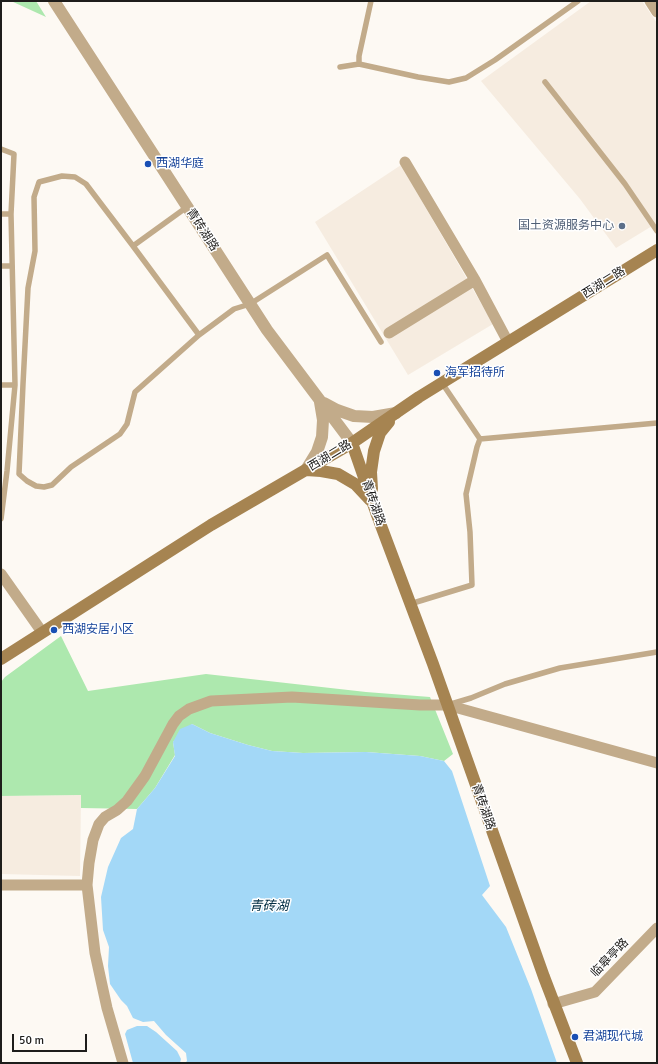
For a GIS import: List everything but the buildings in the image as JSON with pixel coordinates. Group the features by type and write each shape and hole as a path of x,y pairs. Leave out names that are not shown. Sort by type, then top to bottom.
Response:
{"main road":[{"name":"西湖二路","path":"3,658 211,525 352,443 442,383 657,250"},
{"path":"372,502 371,472 374,451 380,432 396,413"},
{"name":"青砖湖路","path":"352,443 554,1004 577,1063"},
{"path":"306,470 338,474 355,484 372,502"}],"street":[{"name":"青砖湖路","path":"54,1 267,330 352,443"},
{"path":"650,1 657,12"},
{"path":"405,162 475,280 508,342"},
{"path":"390,333 475,280"},
{"path":"320,401 337,410 354,416 373,417 396,413"},
{"path":"306,470 318,452 322,437 323,420 320,401"},
{"path":"1,574 42,632"},
{"path":"123,1063 107,1008 95,953 87,885 93,840 100,824 106,817 127,801 145,776 173,724 179,716 189,709 211,701 292,697 420,705 447,705 657,763"},
{"path":"1,885 87,885"},
{"name":"临皋亭路","path":"554,1004 595,992 657,928"}],"lane":[{"path":"359,64 359,56 371,1"},
{"path":"340,67 359,64 449,82 466,78 495,60 578,1"},
{"path":"545,82 625,184 657,231"},
{"path":"1,149 14,154 11,214 15,385 1,519"},
{"path":"199,335 86,184 76,177 62,176 39,182 34,197 35,251 28,288 19,474 36,486 44,487 52,485 71,467 120,434 127,424 135,392 199,335 234,309 250,304 327,256 381,342"},
{"path":"133,246 187,207"},
{"path":"1,214 11,214"},
{"path":"1,266 12,266"},
{"path":"442,383 480,439"},
{"path":"1,385 15,385"},
{"path":"480,439 657,423"},
{"path":"410,604 472,585 470,532 466,494 480,439"},
{"path":"1,472 7,471"},
{"path":"447,705 471,698 505,684 560,668 657,652"}],"shaded area":[{"path":"591,1 642,1 657,23 657,223 616,248 580,199 481,81"},
{"path":"401,165 493,324 408,375 315,222"},
{"path":"81,795 80,876 1,874 1,796"}],"green space":[{"path":"11,1 36,1 46,17"},
{"path":"61,636 88,691 206,674 366,692 430,697 453,754 444,761 420,756 366,752 303,753 272,751 210,733 192,724 173,742 175,755 155,788 137,809 81,808 81,795 1,796 1,682 5,677"}],"water":[{"name":"青砖湖","path":"192,724 210,733 272,751 303,753 366,752 420,756 444,761 452,771 490,886 482,895 506,927 531,989 557,1063 185,1063 187,1061 186,1053 166,1035 154,1021 143,1022 133,1018 127,1006 110,984 108,966 109,947 103,930 101,897 108,867 121,838 133,829 137,809 155,788 175,756 173,742 180,729"},
{"path":"137,1026 147,1026 156,1032 177,1051 181,1059 180,1063 133,1063 125,1034 127,1030"}],"place":[{"name":"西湖华庭","path":"148,164"},
{"name":"国土资源服务中心","path":"622,226"},
{"name":"海军招待所","path":"437,373"},
{"name":"西湖安居小区","path":"54,630"},
{"name":"君湖现代城","path":"575,1037"}]}
